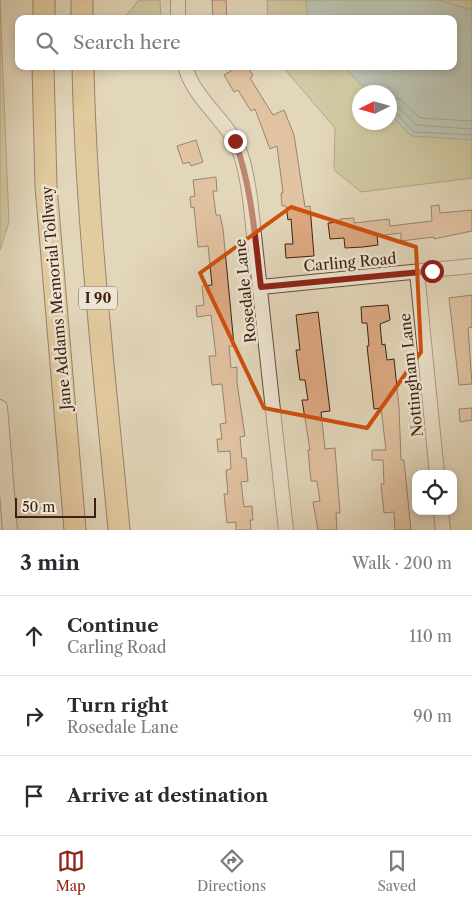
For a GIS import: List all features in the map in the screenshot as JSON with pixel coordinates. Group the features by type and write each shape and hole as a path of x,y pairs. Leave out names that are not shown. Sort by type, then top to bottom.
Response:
{"highway":[{"path":"44,0 44,15"},
{"path":"82,0 82,15"},
{"name":"Jane Addams Memorial Tollway","path":"43,70 46,186 75,530"},
{"name":"I 90","path":"83,70 84,118 92,231 118,530"}],"street":[{"path":"178,0 178,15"},
{"name":"Rosedale Lane","path":"186,70 200,97 235,141 244,165 261,287 286,530"},
{"name":"Carling Road","path":"261,287 472,266"},
{"name":"Nottingham Lane","path":"416,272 438,470"},
{"path":"0,407 10,530"},
{"path":"441,515 443,530"}],"highlighted area":[{"path":"291,207 416,247 421,352 367,428 264,408 200,273"}],"green space":[{"path":"0,0 9,222 0,250"},
{"path":"139,0 160,0 161,15 126,15"},
{"path":"267,0 472,0 472,178 361,192 334,170 335,128 285,70 457,70 457,15 268,15"}],"water":[{"path":"306,0 438,0 472,10 472,140 411,136 397,121 397,85 361,85 347,70 457,70 457,15 308,15"}],"building":[{"path":"212,0 226,0 227,15 213,15"},
{"path":"249,70 253,76 250,78 273,115 284,110 294,135 305,207 310,206 314,256 286,258 285,244 293,244 291,219 288,220 286,206 282,206 281,193 283,193 277,146 270,149 255,109 251,111 238,90 234,92 224,75 231,71"},
{"path":"196,140 203,162 191,166 189,162 183,164 177,146"},
{"path":"216,177 217,191 213,191 216,215 220,215 223,229 234,346 229,346 231,368 237,367 237,383 245,436 240,437 242,458 246,458 248,481 241,482 244,507 252,506 253,520 250,520 251,530 236,530 236,522 227,523 224,494 228,494 226,470 231,469 230,451 218,452 217,439 222,439 220,424 226,423 222,384 212,385 209,356 216,356 211,315 197,317 196,306 204,305 202,286 212,285 208,246 198,247 194,207 191,208 190,197 195,196 193,180"},
{"path":"439,205 440,213 472,210 472,231 434,239 434,237 401,241 401,233 377,236 378,245 363,247 345,248 344,238 330,239 328,223 340,222 340,219 354,218 354,223 389,219 390,226 432,221 431,206"},
{"path":"472,295 472,327 468,328 472,384 459,385 449,298"},
{"path":"388,305 390,320 380,324 382,345 385,344 387,360 394,359 399,407 401,460 404,460 411,530 395,530 394,512 384,513 381,484 384,484 383,460 372,460 372,450 386,450 381,408 374,409 367,346 369,346 367,323 362,323 361,307"},
{"path":"318,312 330,411 321,412 325,449 335,448 340,513 336,513 337,530 318,530 313,502 320,501 317,481 311,481 308,450 310,450 302,400 308,400 305,380 300,380 296,350 300,350 296,315"},
{"path":"472,408 472,420 460,422 459,409"}],"route":[{"path":"235,141 244,165 250,198 261,287 432,271"}]}
